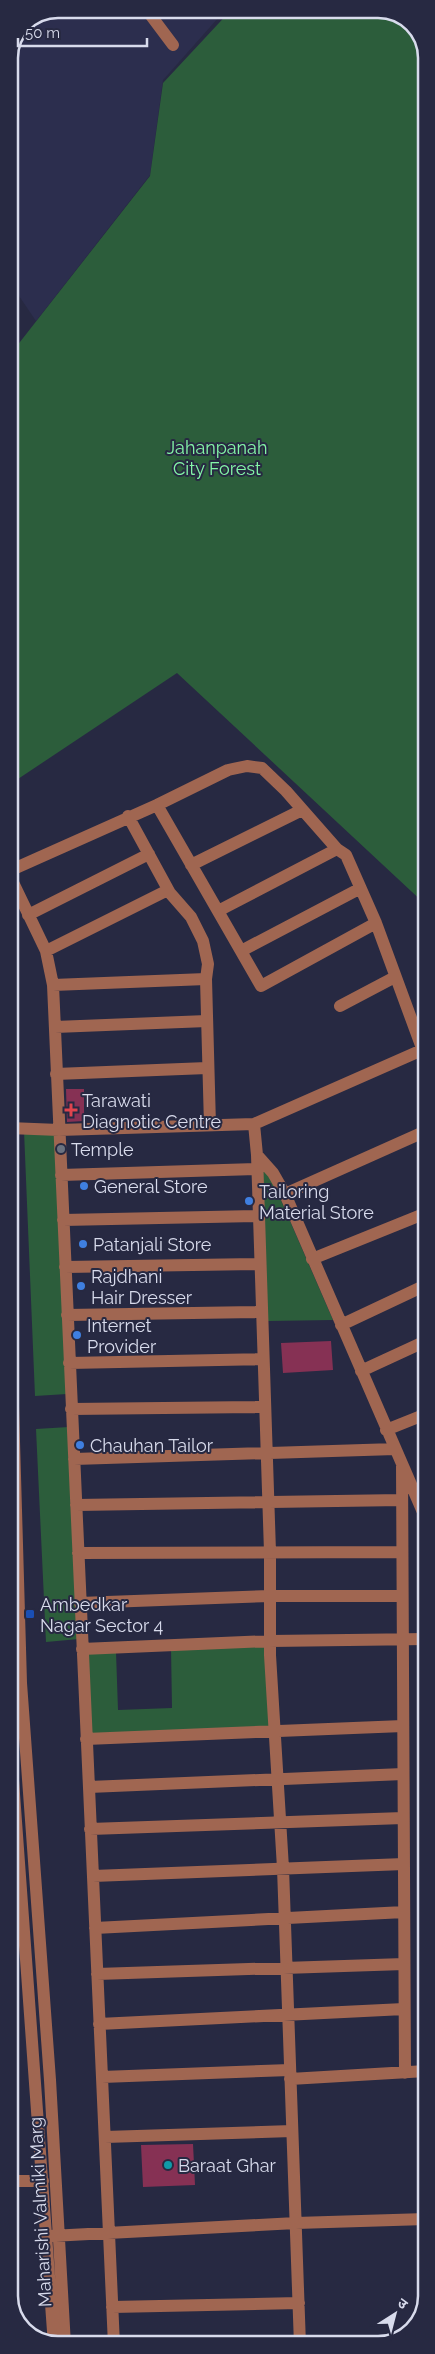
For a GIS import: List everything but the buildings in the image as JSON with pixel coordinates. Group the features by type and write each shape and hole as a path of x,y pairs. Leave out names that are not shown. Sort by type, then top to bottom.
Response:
{"street":[{"path":"153,18 173,45"},
{"path":"18,868 128,816 157,805 228,770 247,766 262,768 337,849 346,856 359,889 376,923 417,1035"},
{"path":"157,805 261,986 376,923"},
{"path":"191,865 302,810"},
{"path":"128,816 168,890 191,916 203,941 208,964 206,979 207,1068 210,1125"},
{"path":"218,911 337,849"},
{"path":"28,914 149,854"},
{"path":"241,951 359,889"},
{"path":"46,951 168,890"},
{"path":"18,892 46,951 53,985 114,2336"},
{"path":"340,1006 396,977"},
{"path":"53,985 206,979"},
{"path":"55,1027 207,1021"},
{"path":"18,1128 59,1130 254,1124 417,1058"},
{"path":"56,1074 207,1068"},
{"path":"254,1124 258,1169 264,1407 268,1453 270,1641 283,1868 300,2336"},
{"path":"285,1194 417,1136"},
{"path":"257,1155 273,1173 285,1194 418,1500"},
{"path":"61,1175 258,1169"},
{"path":"312,1259 418,1215"},
{"path":"63,1220 259,1216"},
{"path":"65,1267 260,1264"},
{"path":"341,1325 418,1289"},
{"path":"67,1315 261,1312"},
{"path":"361,1371 418,1345"},
{"path":"69,1363 263,1360"},
{"path":"71,1409 264,1407"},
{"path":"386,1430 418,1417"},
{"path":"74,1459 395,1449"},
{"path":"402,1464 405,2073"},
{"path":"76,1505 402,1500"},
{"path":"78,1553 401,1552"},
{"name":"Maharishi Valmiki Marg","path":"18,1579 21,1683 50,2080 54,2336"},
{"path":"80,1603 270,1596 402,1596"},
{"path":"82,1649 270,1641 418,1639"},
{"path":"86,1739 403,1726"},
{"path":"89,1787 403,1774"},
{"path":"90,1829 403,1818"},
{"name":"Maharishi Valmiki Marg","path":"18,1845 43,2180 53,2236 64,2336"},
{"path":"93,1876 404,1864"},
{"path":"95,1928 404,1912"},
{"path":"97,1974 404,1964"},
{"path":"100,2024 404,2009"},
{"path":"102,2077 418,2072"},
{"path":"104,2137 292,2131"},
{"path":"18,2181 43,2180"},
{"path":"53,2236 296,2223 418,2219"},
{"path":"112,2307 299,2303"}],"shaded area":[{"path":"50,18 218,18 163,80 150,175 36,321 18,294 18,50 24,35 35,24"}],"green space":[{"name":"Jahanpanah City Forest","path":"224,18 388,19 406,29 415,45 417,52 417,897 177,673 18,779 18,345 150,176 163,83"},
{"path":"24,1131 57,1132 67,1394 35,1396"},
{"path":"262,1165 270,1175 333,1320 267,1321"},
{"path":"69,1427 79,1639 46,1642 36,1429"},
{"path":"267,1644 272,1728 90,1734 86,1653 116,1652 118,1710 172,1708 171,1648"}],"place":[{"name":"Tarawati Diagnotic Centre","path":"71,1110"},
{"name":"Temple","path":"61,1149"},
{"name":"General Store","path":"84,1186"},
{"name":"Tailoring Material Store","path":"249,1201"},
{"name":"Patanjali Store","path":"83,1244"},
{"name":"Rajdhani Hair Dresser","path":"81,1286"},
{"name":"Internet Provider","path":"77,1335"},
{"name":"Chauhan Tailor","path":"80,1445"},
{"name":"Ambedkar Nagar Sector 4","path":"30,1614"},
{"name":"Baraat Ghar","path":"168,2165"}]}
